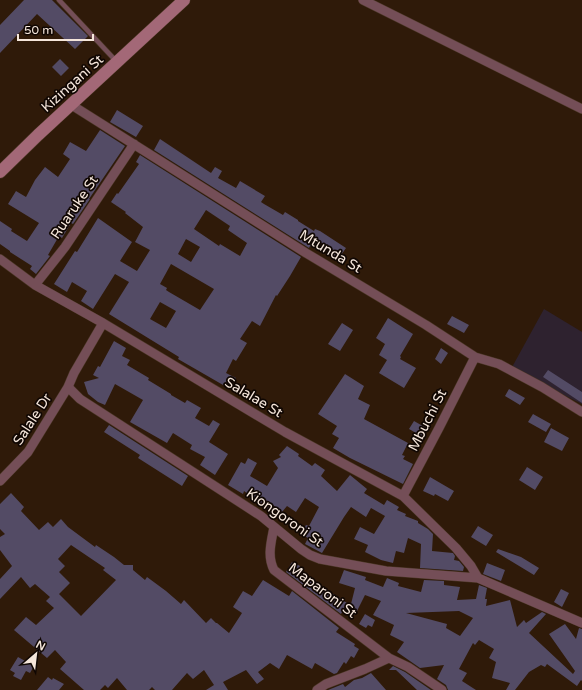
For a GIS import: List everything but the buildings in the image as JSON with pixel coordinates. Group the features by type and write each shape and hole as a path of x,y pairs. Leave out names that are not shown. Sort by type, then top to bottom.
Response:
{"street":[{"name":"Kizingani St","path":"0,172 70,104 184,0"},
{"path":"363,0 582,109"},
{"name":"Mtunda St","path":"70,104 306,253 426,325 474,357 499,364 542,387 582,412"},
{"name":"Ruaruke St","path":"35,285 65,247 134,144"},
{"name":"Salalae St","path":"0,260 35,285 103,323 285,432 402,496 456,548 471,566 478,578"},
{"path":"68,387 74,373 103,323"},
{"name":"Mbuchi St","path":"402,496 439,428 474,357"},
{"name":"Salale Dr","path":"0,481 28,452 68,387"},
{"name":"Kiongoroni St","path":"68,387 80,399 260,516 301,549 320,559 386,570 478,578 582,623"},
{"name":"Maparoni St","path":"274,527 269,556 270,563 274,570 389,658 408,667 442,690"},
{"path":"317,690 326,684 366,669 389,658"}],"lane":[{"path":"59,0 117,62"}],"shaded area":[{"path":"544,309 582,332 582,404 511,369"}]}
